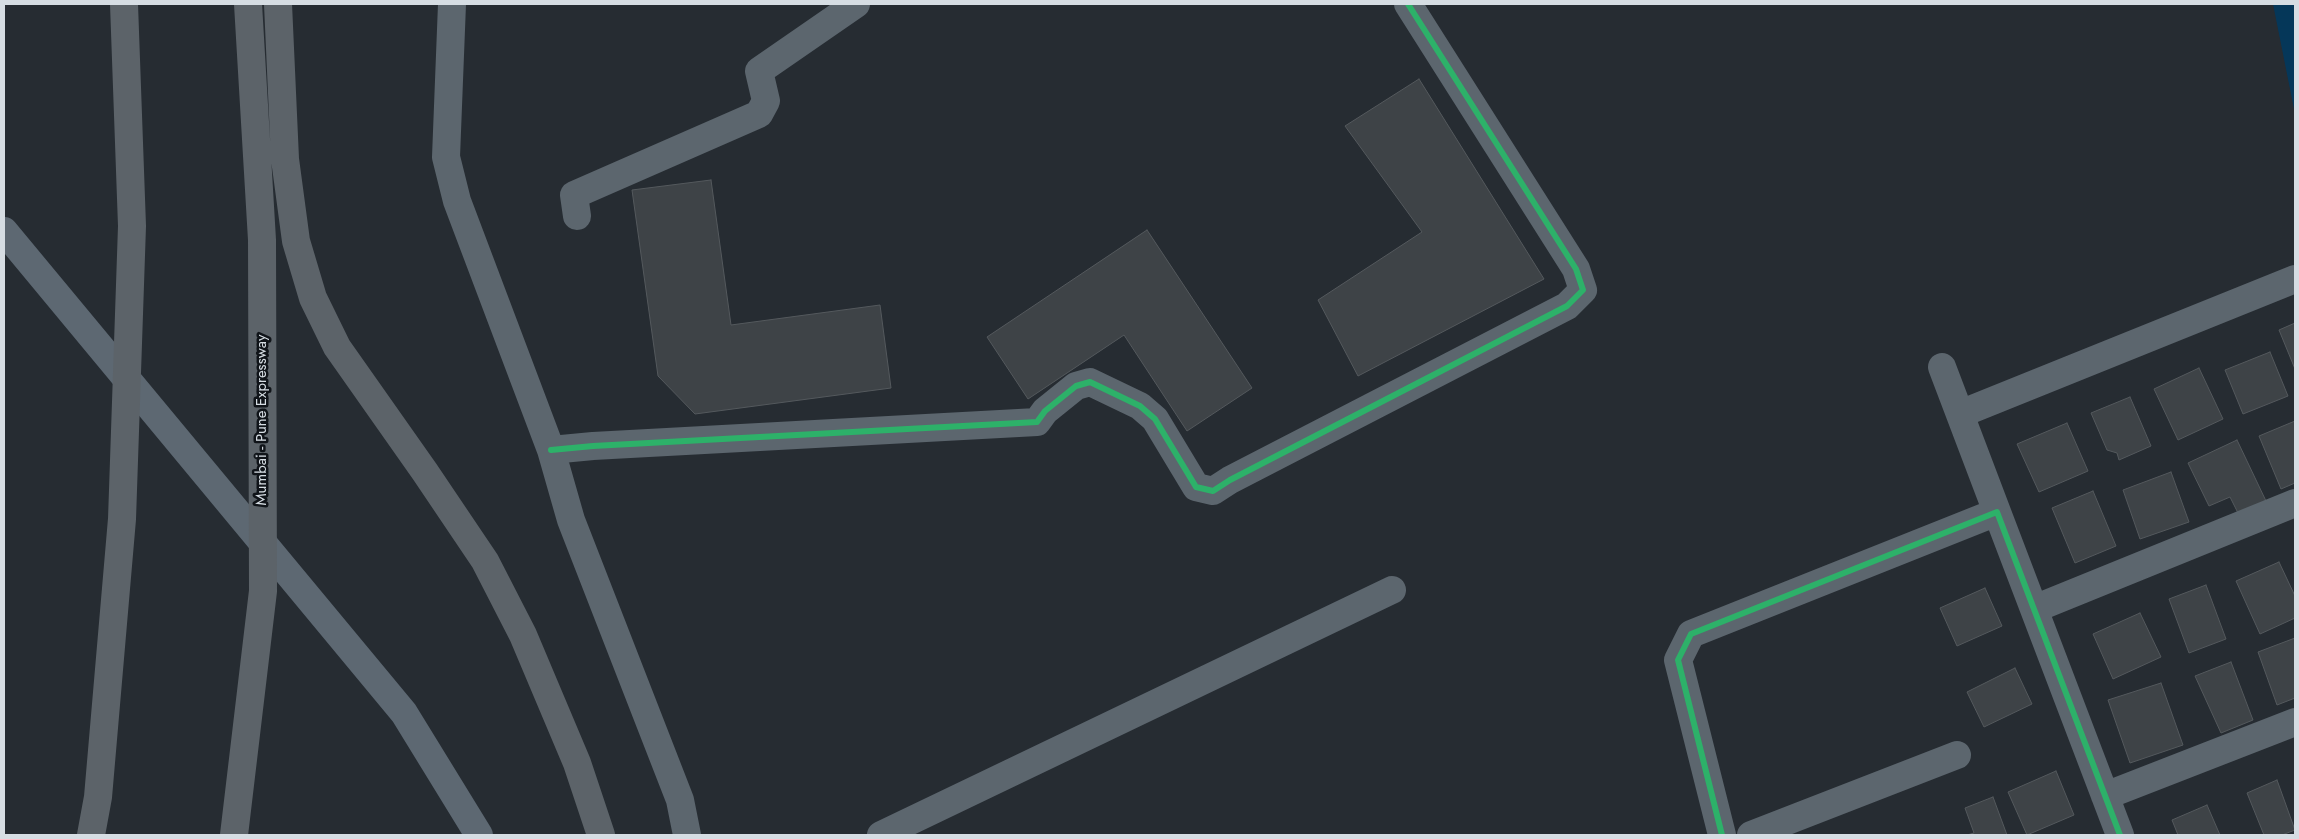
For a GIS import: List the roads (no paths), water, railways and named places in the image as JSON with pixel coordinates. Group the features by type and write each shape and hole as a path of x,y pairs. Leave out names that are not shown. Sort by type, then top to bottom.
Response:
{"highway":[{"path":"91,835 98,797 122,519 132,226 124,4"},
{"name":"Mumbai - Pune Expressway","path":"234,835 263,592 262,240 248,4"},
{"path":"278,4 285,159 296,241 313,298 337,347 485,561 523,635 577,763 601,835"}],"main road":[{"path":"4,231 404,713 479,835"}],"street":[{"path":"452,4 446,157 457,201 550,450 571,520 680,800 687,835"},
{"path":"577,216 574,195 759,114 766,101 759,71 856,4"},
{"path":"550,450 593,446 1037,422 1046,411 1076,386 1090,382 1140,406 1155,419 1196,487 1213,491 1230,480 1567,306 1583,290 1576,269 1408,4"},
{"path":"1960,414 2295,279"},
{"path":"1942,367 2120,835"},
{"path":"2034,609 2295,503"},
{"path":"1722,835 1678,660 1691,634 1997,512"},
{"path":"881,835 1392,590"},
{"path":"2105,796 2295,722"},
{"path":"1751,835 1957,754"}]}
